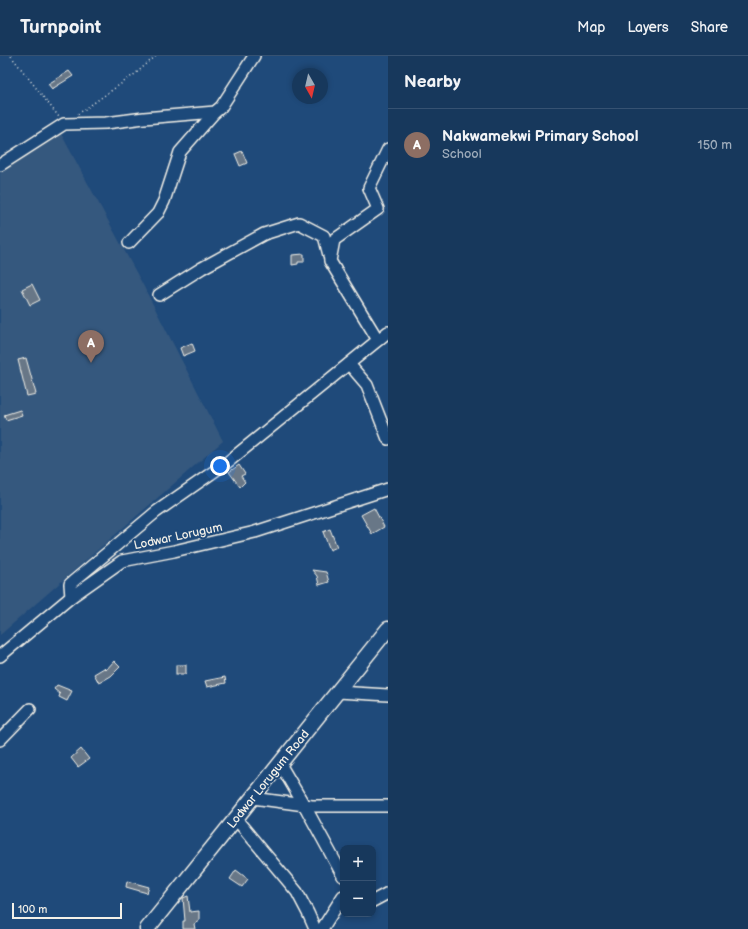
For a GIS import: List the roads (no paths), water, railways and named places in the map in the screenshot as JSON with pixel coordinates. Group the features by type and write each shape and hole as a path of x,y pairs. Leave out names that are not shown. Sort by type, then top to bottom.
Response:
{"main road":[{"name":"Lodwar Lorugum Road","path":"147,929 388,629"}],"street":[{"path":"128,243 158,213 164,201 180,152 220,107 254,56"},
{"path":"0,165 64,124 106,123 215,112"},
{"path":"330,261 334,240 378,209 370,188 388,148"},
{"path":"159,295 202,268 264,234 299,223 324,236 330,261 378,340"},
{"path":"71,597 70,584 156,512 229,460 388,332"},
{"path":"349,364 367,386 388,439"},
{"name":"Lodwar Lorugum","path":"0,656 71,597 122,561 174,551 255,532 388,489"},
{"path":"338,692 388,695"},
{"path":"0,740 30,709"},
{"path":"280,764 340,871"},
{"path":"253,798 304,805 388,806"},
{"path":"236,819 297,892 315,929"},
{"path":"376,899 388,893"},
{"path":"322,929 340,901"}],"place":[{"name":"Nakwamekwi Primary School","path":"91,363"}]}
